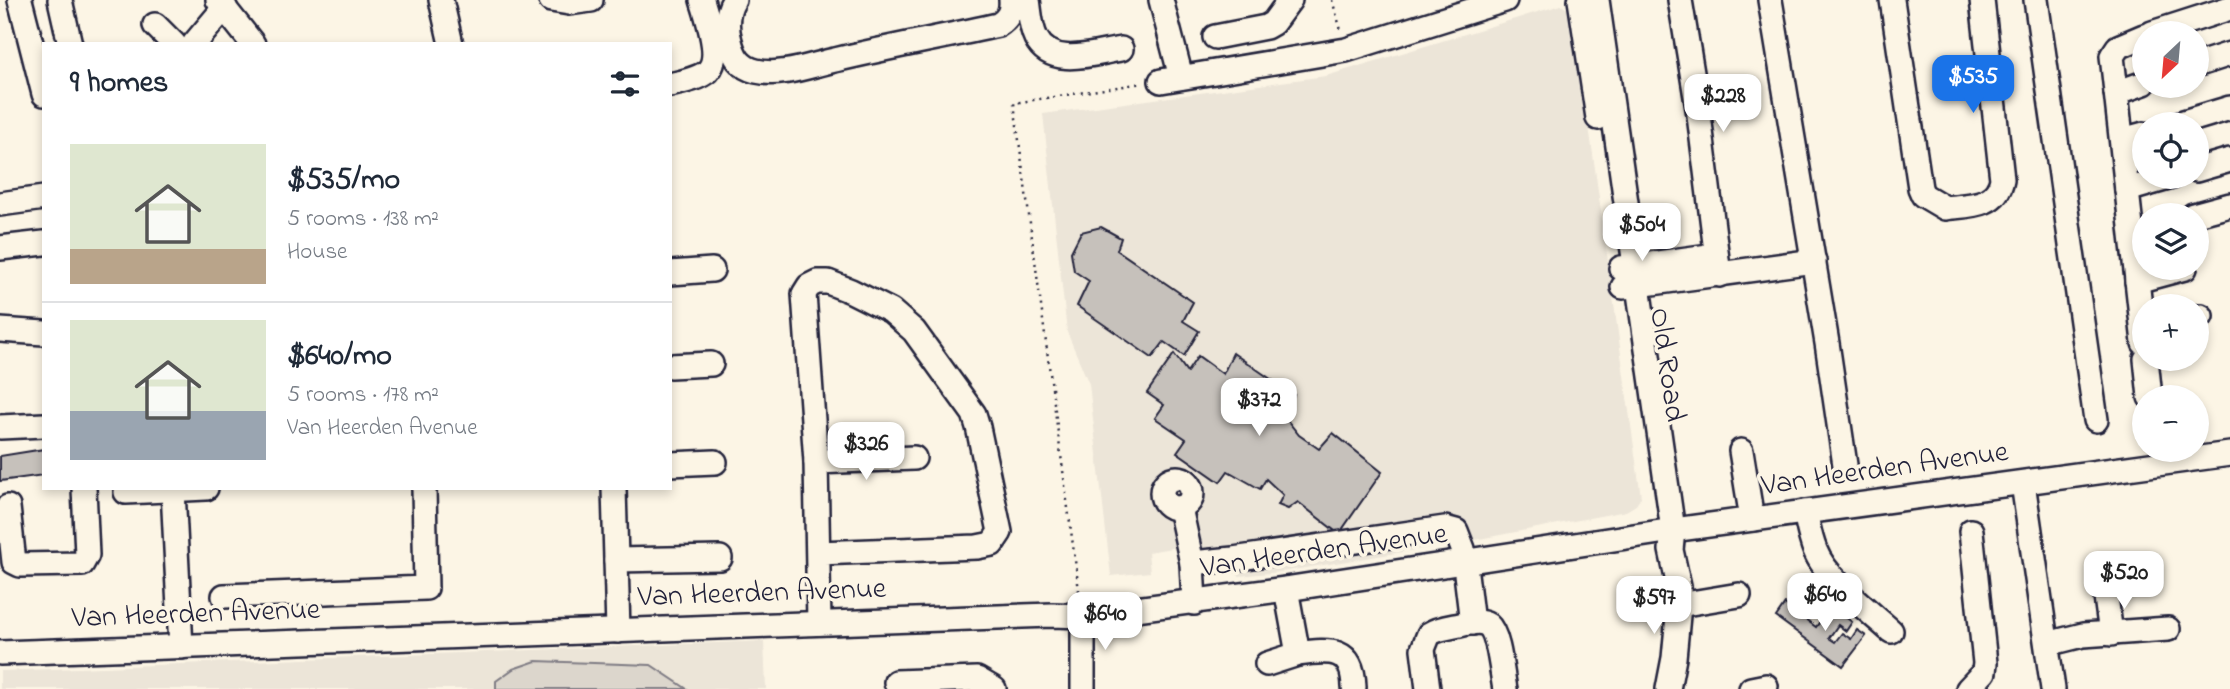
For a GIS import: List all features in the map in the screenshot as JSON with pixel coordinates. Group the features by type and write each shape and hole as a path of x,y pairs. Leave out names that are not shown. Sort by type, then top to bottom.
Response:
{"street":[{"path":"20,0 42,86"},
{"path":"60,0 70,42"},
{"path":"440,0 450,42"},
{"path":"551,0 569,3 591,0"},
{"path":"672,84 702,75 712,65 715,54 702,0"},
{"path":"734,0 729,11 728,31 738,62 758,72 769,72 807,67 998,25 1006,20 1011,0"},
{"path":"1028,0 1035,36 1045,50 1065,57 1121,49"},
{"path":"1161,0 1171,79 1346,50 1505,0"},
{"path":"1215,37 1266,27 1278,18 1290,0"},
{"name":"Old Road","path":"1580,0 1629,277 1668,537 1679,587 1674,657 1668,689"},
{"name":"Old Road","path":"1597,0 1629,277"},
{"path":"1680,0 1699,115 1718,265"},
{"path":"1770,0 1845,465"},
{"path":"1892,0 1920,188 1923,195 1945,208 1989,201 2000,189 2002,179 1982,0"},
{"path":"2036,0 2096,420"},
{"path":"195,42 221,4 251,42"},
{"path":"2189,21 2230,8"},
{"path":"155,25 172,42"},
{"path":"2132,41 2118,47 2112,56 2127,190 2132,208"},
{"path":"2209,61 2230,54"},
{"path":"2116,93 2132,87"},
{"path":"2209,114 2230,108"},
{"path":"2122,141 2132,138"},
{"path":"2209,166 2230,160"},
{"path":"2127,190 2132,189"},
{"path":"0,204 42,198"},
{"path":"2209,211 2230,205"},
{"path":"0,248 42,243"},
{"path":"1629,277 1718,265 1814,261"},
{"path":"672,273 712,270"},
{"path":"2138,294 2137,281 2141,280"},
{"path":"818,553 986,546 995,541 1000,532 978,427 969,406 903,320 872,301 834,284 821,282 809,286 804,294 816,462 819,623"},
{"path":"0,330 42,332"},
{"path":"672,366 710,364"},
{"path":"0,427 42,425"},
{"path":"1741,451 1752,519"},
{"name":"Van Heerden Avenue","path":"2209,455 2230,454"},
{"path":"816,462 914,458"},
{"path":"672,464 715,462"},
{"name":"Van Heerden Avenue","path":"0,653 1083,616 1668,537 1752,519 2023,483 2132,462"},
{"path":"2023,483 2053,689"},
{"path":"8,507 14,562 20,565 82,564 87,555 84,490"},
{"path":"126,492 173,490 181,647"},
{"path":"224,596 426,588 424,490"},
{"path":"614,490 618,631"},
{"path":"1180,508 1192,563 1194,603"},
{"path":"1805,512 1821,562 1841,585 1891,631"},
{"path":"1192,563 1445,528 1458,534 1465,563 1472,623"},
{"path":"1968,689 1984,672 1985,663 1971,531"},
{"path":"616,560 720,558"},
{"path":"2104,582 2111,634"},
{"path":"1286,589 1298,654"},
{"path":"1679,605 1739,595"},
{"path":"1083,616 1083,689"},
{"path":"1428,689 1423,649 1429,634 1472,623 1483,623 1491,628 1498,649 1505,689"},
{"path":"2048,644 2083,635 2168,629"},
{"path":"1267,664 1298,654 1328,652 1345,657 1353,669 1354,687"},
{"path":"896,682 976,679 994,689"}],"path":[{"path":"1332,0 1346,50"},
{"path":"1083,616 1014,103 1171,79"}],"shaded area":[{"path":"1561,5 1573,12 1641,497 1636,505 1626,511 1469,541 1281,572 1239,576 1184,546 1148,552 1150,572 1111,576 1089,384 1067,332 1043,114 1326,76"},
{"path":"764,641 766,689 0,689 0,671"},
{"path":"536,661 651,665 687,689 496,689 496,681 513,669"}],"building":[{"path":"1101,227 1121,238 1117,250 1193,302 1183,321 1199,331 1184,356 1164,342 1152,358 1077,306 1089,281 1074,271 1071,252 1081,232"},
{"path":"1233,353 1294,395 1283,415 1299,435 1319,449 1333,433 1382,472 1339,534 1298,502 1288,509 1278,505 1283,495 1266,479 1260,489 1228,471 1220,482 1177,452 1186,439 1155,418 1164,405 1147,393 1174,354 1187,372 1198,356 1223,374"},
{"path":"42,449 42,475 0,481 0,456"},
{"path":"1785,604 1816,627 1831,606 1852,622 1846,631 1838,625 1829,638 1835,642 1842,633 1851,639 1857,630 1866,636 1843,666 1776,617"}]}
